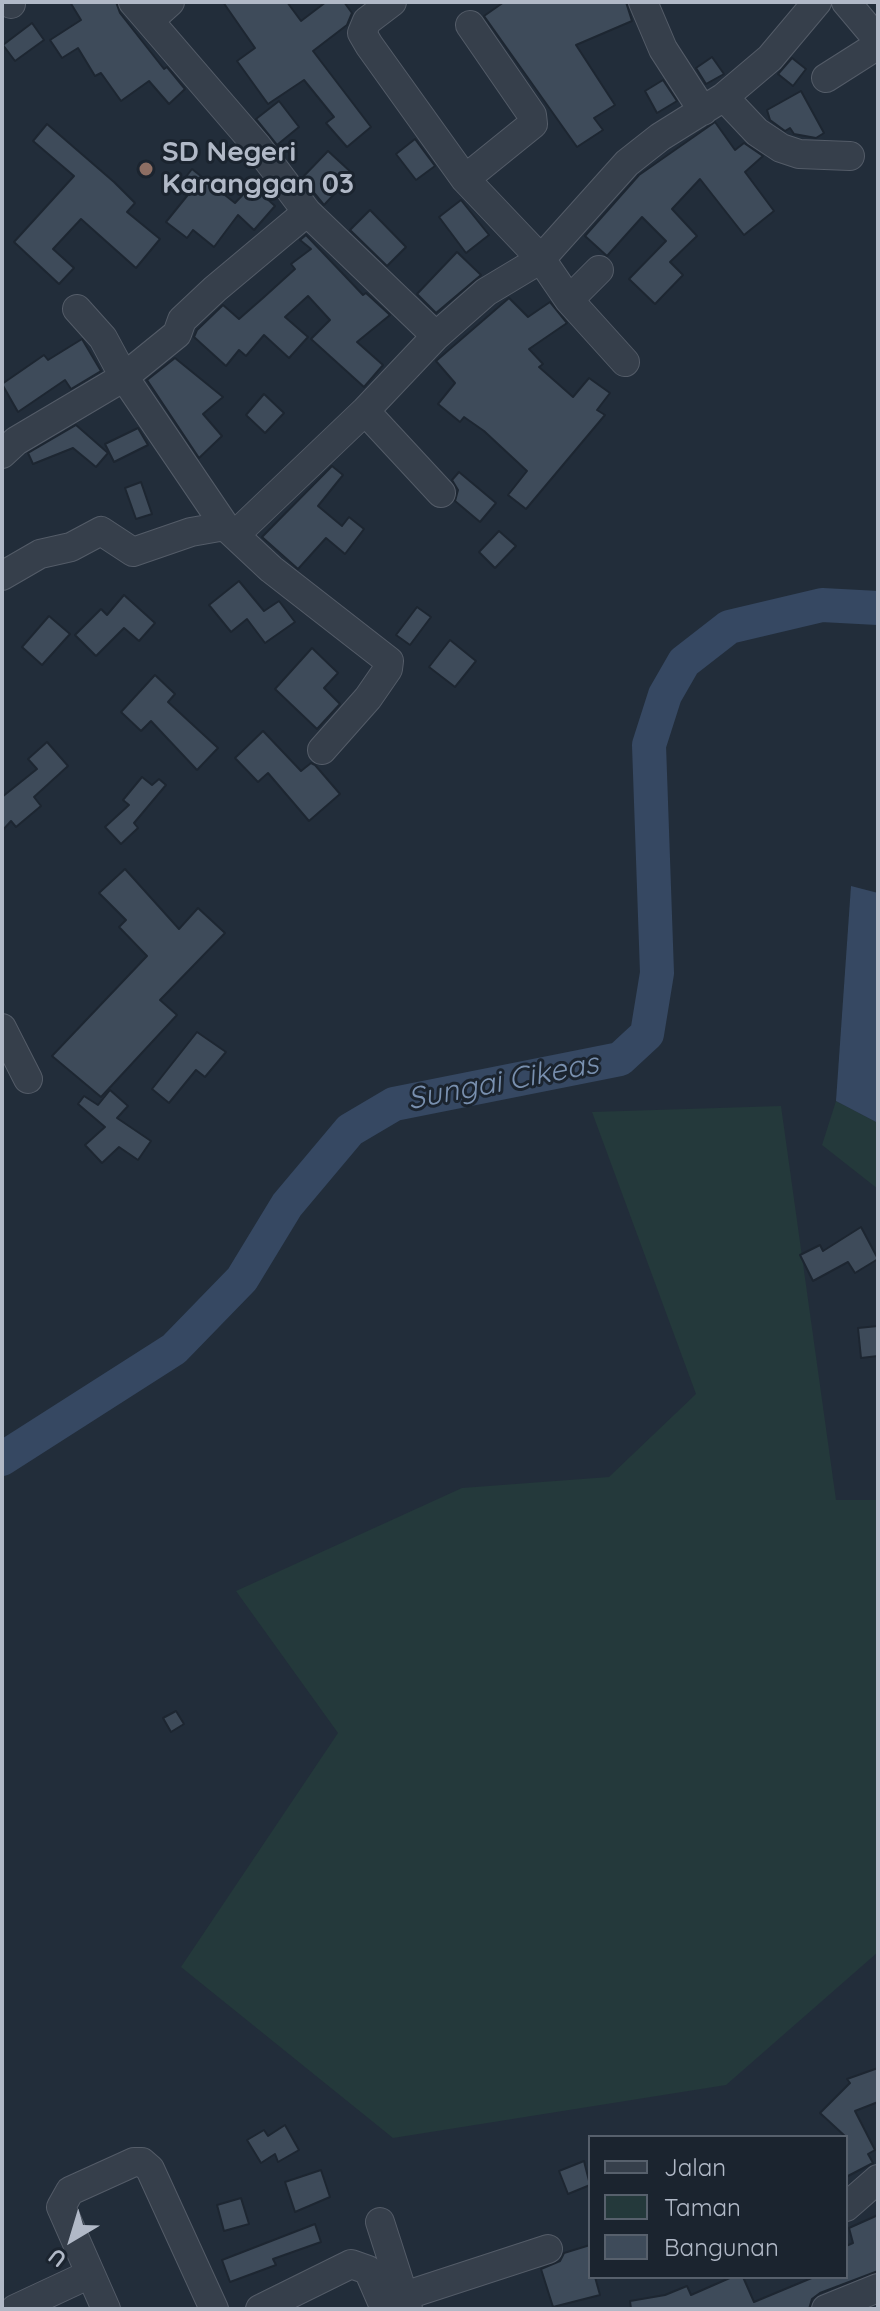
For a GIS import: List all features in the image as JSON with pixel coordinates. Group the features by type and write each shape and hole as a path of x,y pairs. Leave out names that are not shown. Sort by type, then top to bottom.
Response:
{"street":[{"path":"392,2 367,21 362,33 465,179 541,259 569,300 625,362"},
{"path":"643,2 663,49 714,104 781,148 799,154 850,156"},
{"path":"2,576 40,554 71,547 102,530 134,552 191,532 230,530 365,411 436,336 486,292 541,259 627,163 660,137 714,104 770,58 817,2"},
{"path":"826,78 878,43 846,2"},
{"path":"151,8 307,212 436,336"},
{"path":"465,179 533,124 532,115 470,25"},
{"path":"2,454 16,441 124,377 177,334 182,320 215,289 307,212"},
{"path":"569,300 599,270"},
{"path":"77,309 103,338 124,377 230,530 271,569 389,661 388,669 368,698 322,750"},
{"path":"365,411 441,493"},
{"path":"2,1028 28,1079"},
{"path":"106,2309 61,2207 63,2198 70,2191 134,2162 142,2162 150,2169 214,2309"},
{"path":"848,2205 878,2179"},
{"path":"380,2222 399,2305"},
{"path":"399,2305 548,2249"},
{"path":"260,2309 351,2264 368,2270 399,2305"},
{"path":"15,2309 90,2274"},
{"path":"826,2309 878,2288"}],"green space":[{"path":"836,1101 878,1123 878,1189 822,1145"},
{"path":"781,1106 836,1500 878,1500 878,1952 726,2085 393,2138 181,1967 338,1733 236,1591 462,1488 609,1477 696,1394 592,1112"}],"water":[{"path":"851,886 878,893 878,1123 836,1101"}],"building":[{"path":"70,2 116,2 120,13 164,69 167,67 185,89 169,104 149,81 121,101 101,73 95,76 78,48 62,58 50,40 81,20"},
{"path":"223,2 287,2 301,21 326,2 344,2 352,13 347,25 313,51 371,127 347,147 326,123 334,117 304,80 268,104 237,61 255,48"},
{"path":"504,2 626,2 632,21 576,45 615,105 594,118 603,130 577,147 484,16"},
{"path":"32,23 44,40 15,61 3,45"},
{"path":"712,57 724,74 706,84 696,68"},
{"path":"792,58 806,69 793,86 778,74"},
{"path":"663,80 677,101 657,113 645,91"},
{"path":"801,91 824,133 816,138 794,134 790,128 785,131 770,120 767,110"},
{"path":"279,101 299,127 277,145 256,119"},
{"path":"715,122 735,150 744,143 763,156 745,172 774,211 744,235 700,179 672,209 697,236 670,262 683,275 655,304 629,279 666,241 642,217 607,256 585,236 639,175"},
{"path":"47,124 135,203 127,212 160,239 136,268 81,219 53,249 74,268 59,284 14,242 74,176 33,141"},
{"path":"415,139 435,166 416,180 396,154"},
{"path":"328,151 353,174 324,205 302,178"},
{"path":"192,169 235,203 252,185 275,206 254,230 238,215 214,247 193,230 187,238 166,222 191,191 181,183"},
{"path":"461,200 489,235 466,253 439,217"},
{"path":"370,210 406,247 387,266 350,230"},
{"path":"306,235 363,295 366,293 390,315 357,342 383,365 364,387 311,339 330,320 308,296 285,317 308,337 289,358 264,335 246,356 239,350 226,366 194,337 197,330 223,305 239,319 295,269 291,264 311,249 300,240"},
{"path":"457,252 481,275 436,313 417,294"},
{"path":"509,298 528,317 550,302 567,323 529,349 543,364 539,367 573,397 589,378 610,393 597,410 605,415 526,509 508,495 527,471 484,431 464,417 460,422 438,404 455,383 436,361"},
{"path":"82,339 101,371 71,389 65,380 18,412 2,384 44,355 48,360"},
{"path":"175,358 223,397 203,414 222,436 199,458 147,380"},
{"path":"264,394 284,413 265,433 246,415"},
{"path":"76,425 108,453 96,467 73,448 33,464 28,453"},
{"path":"138,428 148,445 114,462 105,444"},
{"path":"332,466 343,475 318,506 342,526 349,517 364,529 345,554 326,538 298,569 262,537"},
{"path":"459,472 496,503 480,522 455,501 458,490 452,480"},
{"path":"141,482 152,514 136,519 125,488"},
{"path":"499,531 516,546 495,568 479,552"},
{"path":"239,581 264,611 279,601 295,622 265,643 247,619 231,632 209,605"},
{"path":"124,595 155,623 139,641 124,628 96,656 75,635 101,609 107,615"},
{"path":"417,607 431,617 410,645 396,635"},
{"path":"49,616 70,634 42,665 22,647"},
{"path":"450,640 476,661 455,687 429,667"},
{"path":"312,648 338,673 324,688 340,704 317,729 275,689"},
{"path":"155,675 175,694 168,702 218,748 197,770 151,721 141,731 121,712"},
{"path":"263,731 301,771 311,763 315,765 340,794 309,821 268,773 258,782 235,758"},
{"path":"47,742 68,766 34,797 41,806 16,827 11,821 2,831 2,797 37,769 28,759"},
{"path":"142,777 152,785 159,779 166,785 134,823 138,828 121,844 105,827 129,805 123,800"},
{"path":"125,869 179,929 198,908 225,933 160,1000 177,1015 101,1097 52,1056 147,956 119,927 126,920 99,893"},
{"path":"197,1032 226,1052 205,1077 196,1070 169,1103 152,1089"},
{"path":"110,1090 128,1106 117,1118 151,1141 138,1160 119,1147 102,1163 85,1145 105,1127 78,1104 84,1096 98,1105"},
{"path":"861,1227 878,1259 855,1273 848,1262 813,1281 800,1255 820,1245 823,1251"},
{"path":"878,1326 878,1356 861,1358 858,1328"},
{"path":"176,1711 184,1724 171,1732 163,1718"},
{"path":"878,2068 878,2102 855,2111 875,2150 868,2154 873,2163 848,2176 848,2135 844,2135 820,2113 850,2083 847,2079"},
{"path":"285,2125 299,2150 278,2162 275,2154 261,2163 247,2140 264,2130 268,2136"},
{"path":"584,2161 588,2186 568,2194 559,2171"},
{"path":"321,2170 330,2197 295,2212 285,2182"},
{"path":"241,2198 249,2224 224,2231 217,2205"},
{"path":"878,2215 878,2271 820,2293 812,2299 809,2309 631,2309 630,2301 665,2295 687,2286 691,2295 727,2279 744,2279 754,2302 809,2279 848,2279 848,2245 853,2243 849,2228"},
{"path":"315,2224 321,2242 273,2259 276,2265 230,2282 222,2260"},
{"path":"588,2246 588,2279 596,2279 600,2295 553,2307 541,2269 560,2261 564,2253"}],"waterway":[{"name":"Sungai Cikeas","path":"2,1459 174,1349 242,1279 287,1205 350,1130 394,1104 620,1059 647,1034 657,973 649,745 665,695 684,662 729,627 822,605 878,608"}],"place":[{"name":"SD Negeri Karanggan 03","path":"146,169"}]}
